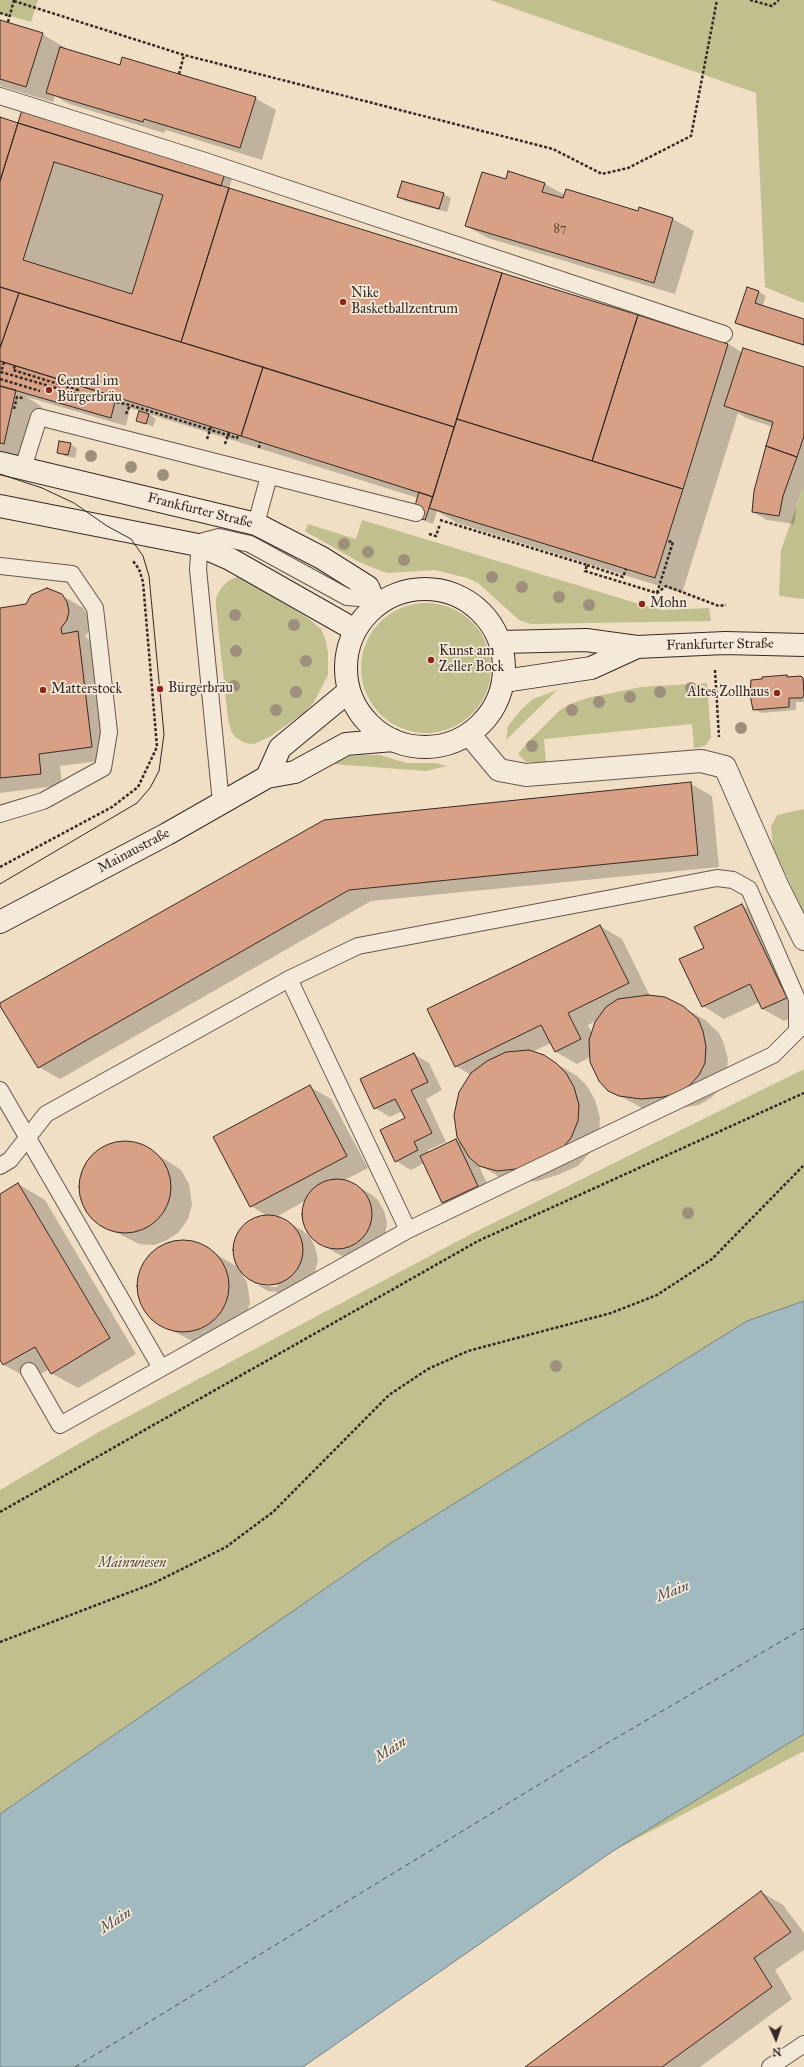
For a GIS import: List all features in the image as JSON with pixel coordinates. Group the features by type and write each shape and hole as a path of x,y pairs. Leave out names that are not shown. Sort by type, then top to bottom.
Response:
{"main road":[{"name":"Frankfurter Straße","path":"0,463 256,524 322,558 368,587 375,602"},
{"path":"0,506 198,545 230,559 355,630"},
{"path":"425,588 449,592 471,603 489,620 501,642 504,661 504,681 497,701 486,720 469,734 452,742 432,747 412,746 393,740 374,728 359,712 349,691 346,672 346,658 355,630 375,602 400,592 425,588"},
{"name":"Frankfurter Straße","path":"501,642 586,640 637,647 725,643 804,645"},
{"name":"Frankfurter Straße","path":"504,681 591,668 637,647"},
{"path":"267,777 280,748 349,691"},
{"path":"469,734 500,770 526,775 701,761 725,767 777,885 804,939"},
{"name":"Mainaustraße","path":"2,916 167,834 267,777 295,772 346,744 393,740"}],"lane":[{"path":"0,96 198,158 724,334"},
{"path":"23,468 39,417 416,513"},
{"path":"256,524 268,476"},
{"path":"221,803 198,569 198,545 200,542 220,537 250,544 347,597 375,602"},
{"path":"0,566 72,574 95,608 109,732 103,768 43,801 0,814"},
{"path":"0,1166 10,1160 28,1140 46,1114 289,979 358,946 717,878 733,880 749,889 797,999 797,1031 773,1055 408,1230 60,1425 29,1371"},
{"path":"289,979 408,1230"},
{"path":"0,1090 161,1368"},
{"path":"770,2067 804,2044"}],"path":[{"path":"8,22 14,1 184,54 553,149 602,174 628,168 691,136 717,0"},
{"path":"750,0 772,6 779,0"},
{"path":"0,13 10,16"},
{"path":"179,74 184,54"},
{"path":"4,362 1,372 77,394 130,405 145,412 237,438 238,435"},
{"path":"15,366 13,370 78,390 74,401 66,399"},
{"path":"0,379 44,392"},
{"path":"16,399 16,397 22,398"},
{"path":"125,418 130,405"},
{"path":"207,439 211,427"},
{"path":"225,444 229,432"},
{"path":"441,520 623,577 626,569"},
{"path":"430,534 436,536 440,525"},
{"path":"657,593 673,542 667,541"},
{"path":"587,566 585,571 657,593"},
{"path":"657,593 666,586 719,606 726,605"},
{"path":"715,670 720,738"},
{"path":"0,1512 478,1241 804,1093"},
{"path":"0,1642 154,1583 226,1547 273,1512 388,1395 428,1369 468,1351 611,1313 657,1295 712,1259 804,1165"}],"green space":[{"path":"0,0 38,0 31,22 0,13"},
{"path":"490,0 804,0 804,303 765,287 756,93"},
{"path":"804,486 804,599 779,596 781,550"},
{"path":"362,520 646,606 663,610 709,608 711,621 531,624 519,620 478,583 467,578 435,570 388,573 381,571 357,561 305,531 308,524 356,539"},
{"path":"237,577 246,580 308,618 321,629 326,641 328,653 328,675 314,702 305,712 271,736 254,744 245,743 235,737 231,731 228,719 216,607 216,598 221,588 228,581"},
{"path":"432,603 451,608 472,622 486,643 490,655 490,681 486,693 472,714 451,728 439,732 420,733 401,728 380,714 366,693 362,681 361,662 366,643 380,622 401,608 413,604"},
{"path":"707,683 711,737 706,745 701,747 694,748 692,724 544,739 546,763 526,762 518,754 560,710 570,704 587,698 641,687"},
{"path":"557,690 506,740 508,726 521,710 533,699"},
{"path":"380,755 406,763 435,763 447,766 426,771 332,764 349,756"},
{"path":"804,809 804,913 773,847 771,827 777,815"},
{"name":"Mainwiesen","path":"804,1069 804,1301 747,1321 391,1543 0,1814 0,1490 97,1433 473,1233"},
{"path":"804,1734 804,1751 613,1851"}],"water":[{"name":"Main","path":"804,1301 804,1734 613,1851 303,2067 0,2067 0,1814 391,1543 747,1321"}],"building":[{"path":"0,20 43,33 26,87 0,79"},
{"path":"60,47 120,65 122,57 256,97 240,148 144,119 143,122 46,93"},
{"path":"22,110 225,173 221,186 18,123"},
{"path":"0,117 18,123 0,181"},
{"path":"18,123 229,188 181,342 0,287 0,181"},
{"path":"54,162 163,195 132,294 23,260"},
{"path":"508,171 545,183 542,192 563,198 566,189 638,211 639,207 673,218 654,283 465,226 482,172 506,179"},
{"path":"402,181 444,193 439,209 397,197"},
{"name":"Nike Basketballzentrum","path":"229,188 502,273 454,427 181,342"},
{"path":"502,273 638,315 592,461 457,419"},
{"path":"0,287 19,293 0,348"},
{"path":"747,287 759,291 755,303 804,319 804,345 735,323"},
{"path":"19,293 263,367 241,436 0,361 0,348"},
{"path":"638,315 728,344 683,489 592,461"},
{"path":"743,348 804,367 804,436 797,457 766,446 773,422 724,406"},
{"path":"0,361 116,397 111,418 0,386"},
{"path":"263,367 454,427 433,497 241,436"},
{"path":"0,386 16,390 4,444 0,443"},
{"path":"139,411 149,414 146,424 136,421"},
{"path":"457,419 683,489 655,578 429,508"},
{"path":"59,441 71,443 68,455 57,453"},
{"path":"766,446 797,457 783,496 779,516 752,512 754,491"},
{"path":"419,492 433,497 425,520 412,516"},
{"name":"Matterstock","path":"47,588 62,594 67,602 69,611 67,620 61,628 62,634 78,631 92,747 39,754 41,774 0,778 0,608 26,604 31,595"},
{"name":"Altes Zollhaus","path":"787,675 787,677 801,676 803,678 804,695 802,698 789,698 789,707 753,710 750,695 751,680 762,679 762,677"},
{"path":"691,782 698,855 349,890 38,1068 0,1006 0,1003 324,820"},
{"path":"742,904 787,998 762,1009 750,984 702,1007 679,959 704,948 694,927"},
{"path":"600,925 629,983 568,1013 581,1039 555,1052 541,1025 455,1067 427,1009"},
{"path":"648,995 665,997 683,1006 698,1019 703,1031 706,1047 705,1063 699,1075 690,1085 677,1093 663,1097 641,1099 619,1096 608,1091 599,1081 590,1062 589,1040 595,1022 606,1007 618,999"},
{"path":"529,1050 544,1055 556,1063 566,1073 574,1087 579,1105 578,1121 571,1138 557,1154 539,1163 516,1169 497,1171 479,1166 469,1157 457,1137 454,1115 459,1092 471,1073 487,1061 506,1052"},
{"path":"414,1053 428,1082 411,1090 432,1133 414,1142 418,1150 395,1162 380,1130 405,1118 395,1099 374,1109 360,1079"},
{"path":"310,1085 347,1156 250,1207 213,1137"},
{"path":"456,1139 478,1186 442,1203 420,1156"},
{"path":"125,1141 142,1145 157,1155 167,1170 171,1187 167,1204 157,1219 142,1229 125,1233 108,1229 93,1219 83,1204 79,1187 83,1170 93,1155 108,1145"},
{"path":"330,1179 344,1179 357,1185 366,1194 370,1200 372,1214 370,1228 362,1239 351,1247 344,1249 330,1249 323,1247 312,1239 304,1228 302,1221 302,1207 304,1200 312,1189 323,1181"},
{"path":"18,1183 110,1338 51,1374 35,1347 3,1365 0,1360 0,1194"},
{"path":"261,1215 275,1215 288,1221 297,1230 303,1243 301,1263 293,1275 275,1285 261,1285 248,1279 239,1270 233,1257 233,1243 239,1230 248,1221"},
{"path":"183,1240 201,1244 215,1254 225,1268 229,1286 225,1304 215,1318 201,1328 183,1332 165,1328 151,1318 141,1304 137,1286 141,1268 151,1254 165,1244"},
{"path":"761,1891 791,1932 754,1958 772,1987 662,2067 525,2067"}],"ferry route":[{"path":"75,2067 599,1748 804,1628"}],"tram line":[{"path":"0,474 42,488 74,503 107,526 131,539 143,556 149,576 164,734 159,771 150,788 137,803 0,884"}],"place":[{"name":"Nike Basketballzentrum","path":"343,302"},
{"name":"Central im Bürgerbräu","path":"49,390"},
{"name":"Mohn","path":"642,604"},
{"name":"Kunst am Zeller Bock","path":"431,660"},
{"name":"Bürgerbräu","path":"160,689"},
{"name":"Matterstock","path":"43,690"},
{"name":"Altes Zollhaus","path":"777,693"}]}
